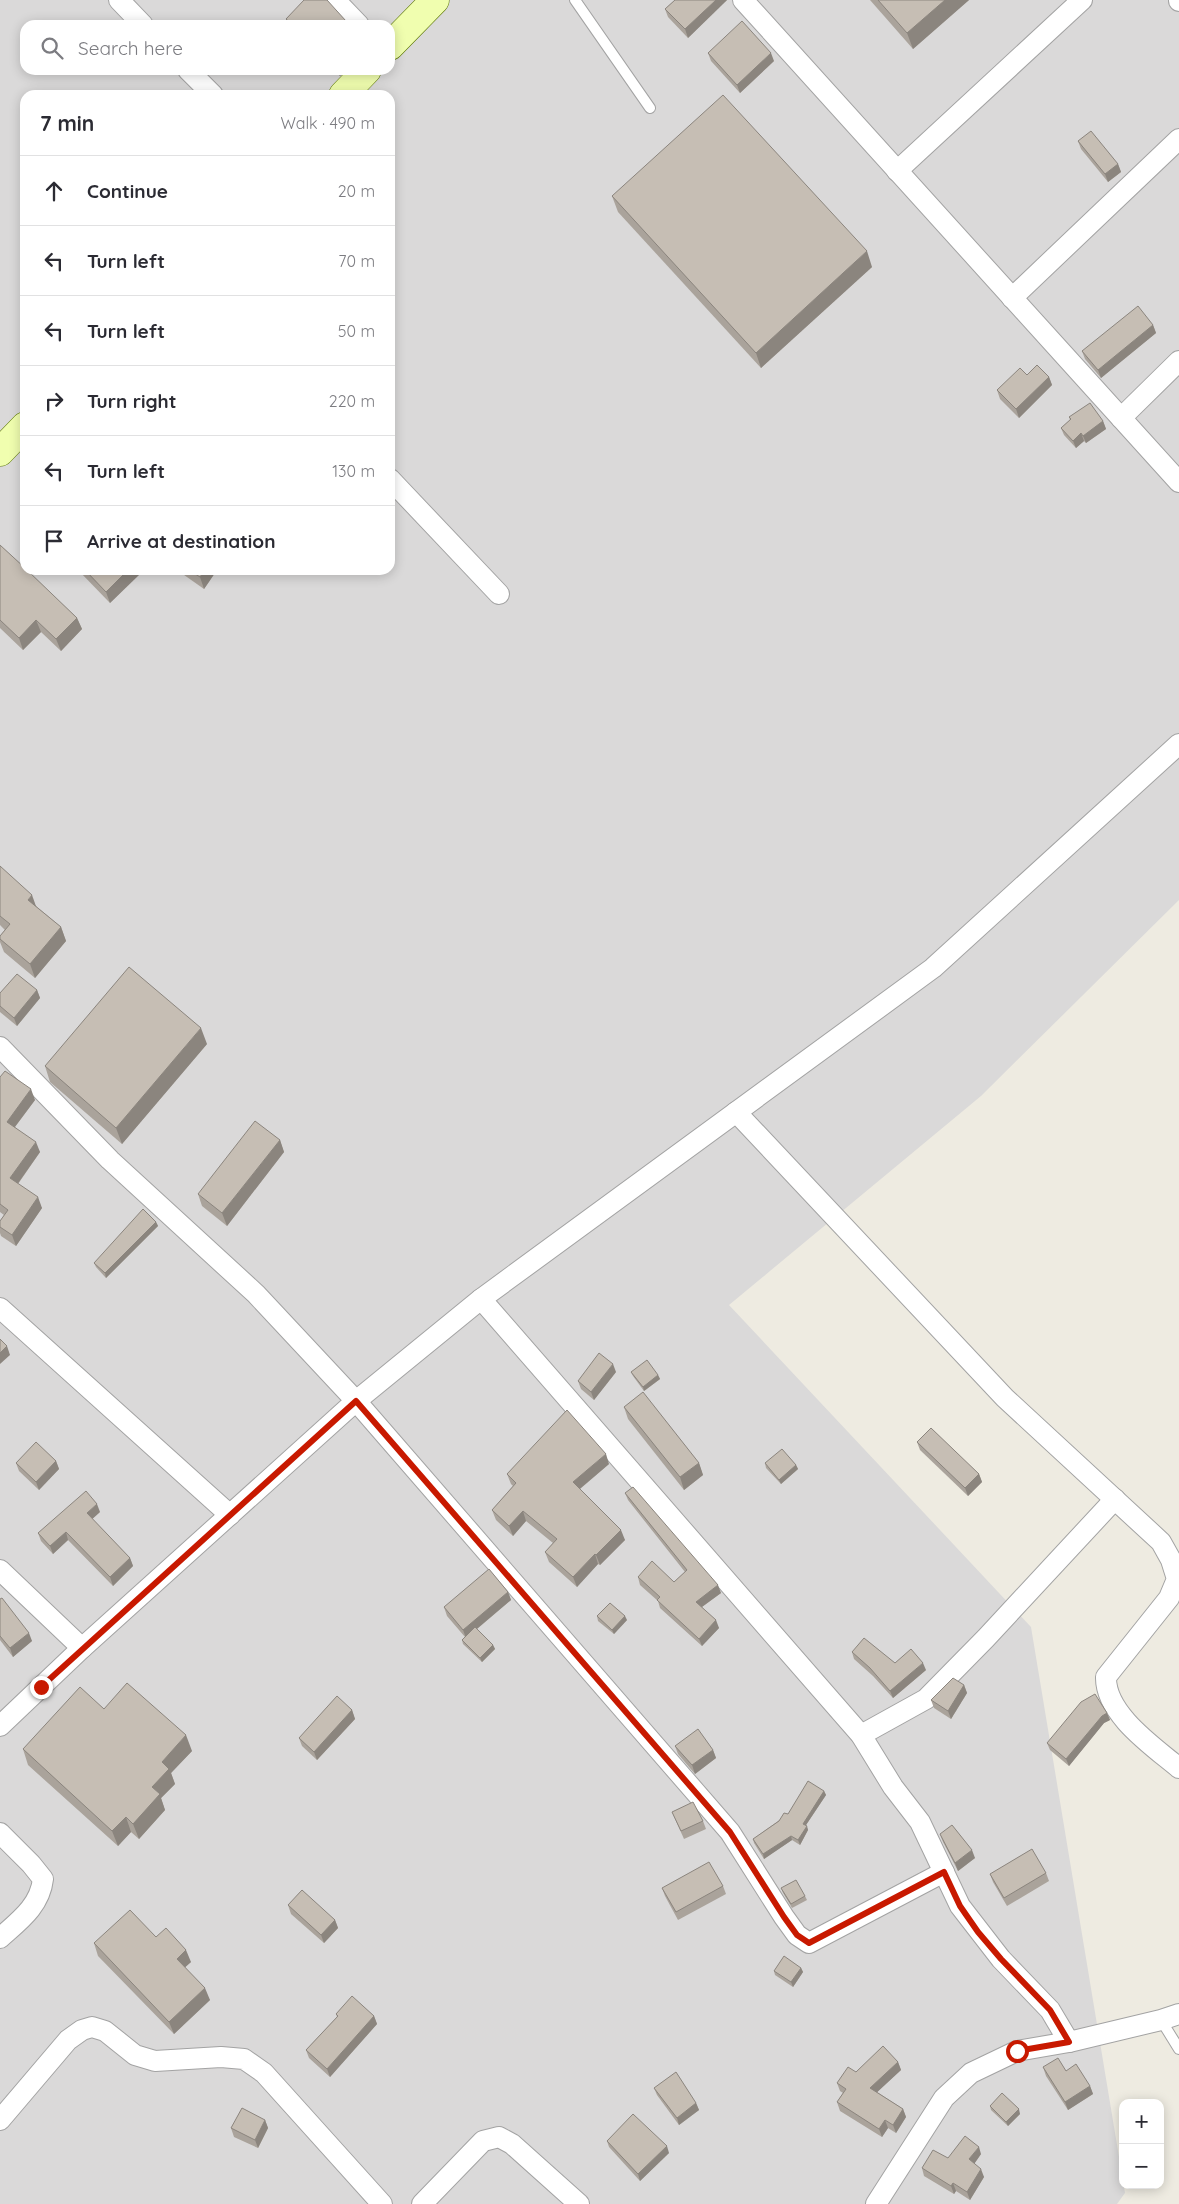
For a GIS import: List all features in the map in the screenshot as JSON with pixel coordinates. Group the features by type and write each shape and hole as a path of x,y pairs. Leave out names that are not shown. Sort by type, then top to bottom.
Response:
{"street":[{"path":"119,0 138,20"},
{"path":"334,0 354,20"},
{"path":"395,41 434,0"},
{"path":"743,0 1179,482"},
{"path":"897,171 1082,0"},
{"path":"193,75 208,90"},
{"path":"348,90 362,75"},
{"path":"1012,298 1179,139"},
{"path":"1121,418 1179,362"},
{"path":"0,452 20,431"},
{"path":"395,484 498,594"},
{"path":"0,1726 82,1648 356,1401 481,1299 933,968 1179,744"},
{"path":"0,1047 110,1160 256,1294 356,1401 730,1832 797,1935 809,1943 944,1872"},
{"path":"736,1112 1005,1398 1161,1542 1171,1560 1177,1579 1168,1598 1128,1646 1106,1678 1106,1687 1108,1697 1133,1729 1179,1768"},
{"path":"481,1299 861,1736 893,1787 920,1822 960,1906 978,1932 1001,1959 1050,2010 1069,2042"},
{"path":"0,1308 230,1515"},
{"path":"861,1736 926,1700 1115,1499"},
{"path":"0,1570 82,1648"},
{"path":"0,1833 43,1879 42,1888 33,1907 0,1938"},
{"path":"876,2204 944,2098 971,2073 1017,2051 1069,2042 1170,2017"},
{"path":"0,2120 68,2040 82,2030 92,2027 105,2031 135,2055 155,2061 244,2059 264,2073 382,2204"},
{"path":"422,2204 483,2141 499,2137 512,2144 579,2204"}],"lane":[{"path":"575,0 650,108"},
{"path":"1170,2017 1179,2049"}],"shaded area":[{"path":"0,0 1179,0 1179,900 981,1096 729,1305 1031,1627 1119,2157 1119,2189 1124,2189 1125,2193 1117,2204 0,2204"}],"building":[{"path":"304,0 327,0 345,20 287,20 286,19"},
{"path":"675,0 716,0 685,29 665,9"},
{"path":"878,0 945,0 907,33"},
{"path":"742,21 771,53 737,85 708,53"},
{"path":"723,95 867,251 756,353 612,196"},
{"path":"1091,131 1118,164 1105,174 1078,141"},
{"path":"1138,306 1153,325 1098,370 1082,351"},
{"path":"1037,365 1049,377 1016,409 997,390 1020,368 1027,375"},
{"path":"1090,403 1103,421 1083,436 1081,433 1073,441 1061,428 1071,419 1069,417"},
{"path":"0,545 20,563 20,575 32,575 77,618 56,639 36,620 19,638 0,620"},
{"path":"90,575 123,575 106,592"},
{"path":"0,866 32,895 28,900 61,927 30,964 0,939 0,936 10,924 0,916"},
{"path":"129,967 201,1028 116,1128 45,1066"},
{"path":"17,974 37,990 14,1018 0,1006 0,993"},
{"path":"5,1071 31,1089 7,1122 36,1142 10,1178 38,1197 12,1235 0,1227 0,1221 8,1210 0,1204 0,1077"},
{"path":"255,1121 280,1140 222,1213 198,1194"},
{"path":"143,1209 156,1222 105,1273 94,1263"},
{"path":"0,1339 7,1346 0,1353"},
{"path":"599,1353 613,1364 591,1392 578,1381"},
{"path":"647,1360 658,1375 643,1387 631,1372"},
{"path":"643,1392 699,1463 680,1477 624,1407"},
{"path":"567,1410 606,1454 573,1482 621,1530 573,1577 545,1552 557,1539 523,1511 509,1526 492,1510 516,1483 507,1474"},
{"path":"931,1428 979,1474 965,1488 917,1442"},
{"path":"36,1442 56,1461 36,1482 16,1463"},
{"path":"782,1449 796,1465 779,1480 765,1463"},
{"path":"633,1487 718,1585 696,1602 716,1620 699,1639 657,1600 660,1597 638,1577 652,1561 674,1582 687,1570 625,1493"},
{"path":"86,1491 97,1504 87,1513 130,1558 110,1577 66,1532 50,1546 38,1533"},
{"path":"489,1569 508,1592 463,1630 444,1607"},
{"path":"2,1598 29,1633 10,1648 0,1636 0,1599"},
{"path":"610,1603 625,1616 612,1630 597,1616"},
{"path":"475,1627 493,1645 480,1658 462,1640"},
{"path":"864,1638 895,1663 911,1649 923,1663 890,1691 870,1668 852,1652"},
{"path":"953,1678 964,1685 948,1711 931,1700"},
{"path":"127,1683 186,1735 162,1762 169,1769 152,1787 160,1794 133,1824 126,1817 112,1831 23,1749 80,1687 104,1709"},
{"path":"1095,1694 1107,1713 1102,1716 1066,1759 1047,1743 1081,1702"},
{"path":"337,1696 352,1710 314,1752 299,1738"},
{"path":"698,1729 713,1750 692,1765 675,1746"},
{"path":"808,1781 824,1791 803,1824 807,1826 798,1840 791,1836 763,1854 753,1839 779,1821 784,1813 788,1814"},
{"path":"693,1802 703,1821 681,1831 672,1812"},
{"path":"952,1825 972,1850 955,1863 940,1834"},
{"path":"1032,1849 1046,1873 1004,1898 990,1874"},
{"path":"709,1862 723,1886 676,1912 662,1888"},
{"path":"796,1880 805,1896 791,1904 781,1888"},
{"path":"302,1890 335,1920 321,1935 288,1905"},
{"path":"130,1910 156,1937 166,1928 186,1950 177,1959 205,1988 169,2022 94,1943"},
{"path":"784,1956 801,1968 791,1982 774,1971"},
{"path":"352,1996 374,2016 327,2069 306,2050 338,2016 336,2014"},
{"path":"883,2046 898,2062 870,2088 903,2109 893,2125 885,2120 879,2129 837,2102 846,2089 837,2083 848,2067 856,2072"},
{"path":"1058,2058 1066,2071 1076,2064 1090,2086 1065,2102 1043,2067"},
{"path":"676,2072 696,2103 677,2118 654,2088"},
{"path":"1002,2093 1019,2109 1006,2122 990,2106"},
{"path":"242,2108 265,2120 255,2140 231,2128"},
{"path":"633,2114 667,2146 638,2174 607,2141"},
{"path":"965,2136 979,2147 969,2159 981,2169 967,2192 953,2183 951,2186 922,2168 933,2150 948,2158"}],"route":[{"path":"41,1687 356,1401 730,1832 797,1935 809,1943 944,1872 960,1906 978,1932 1050,2010 1069,2042 1017,2051"}]}
